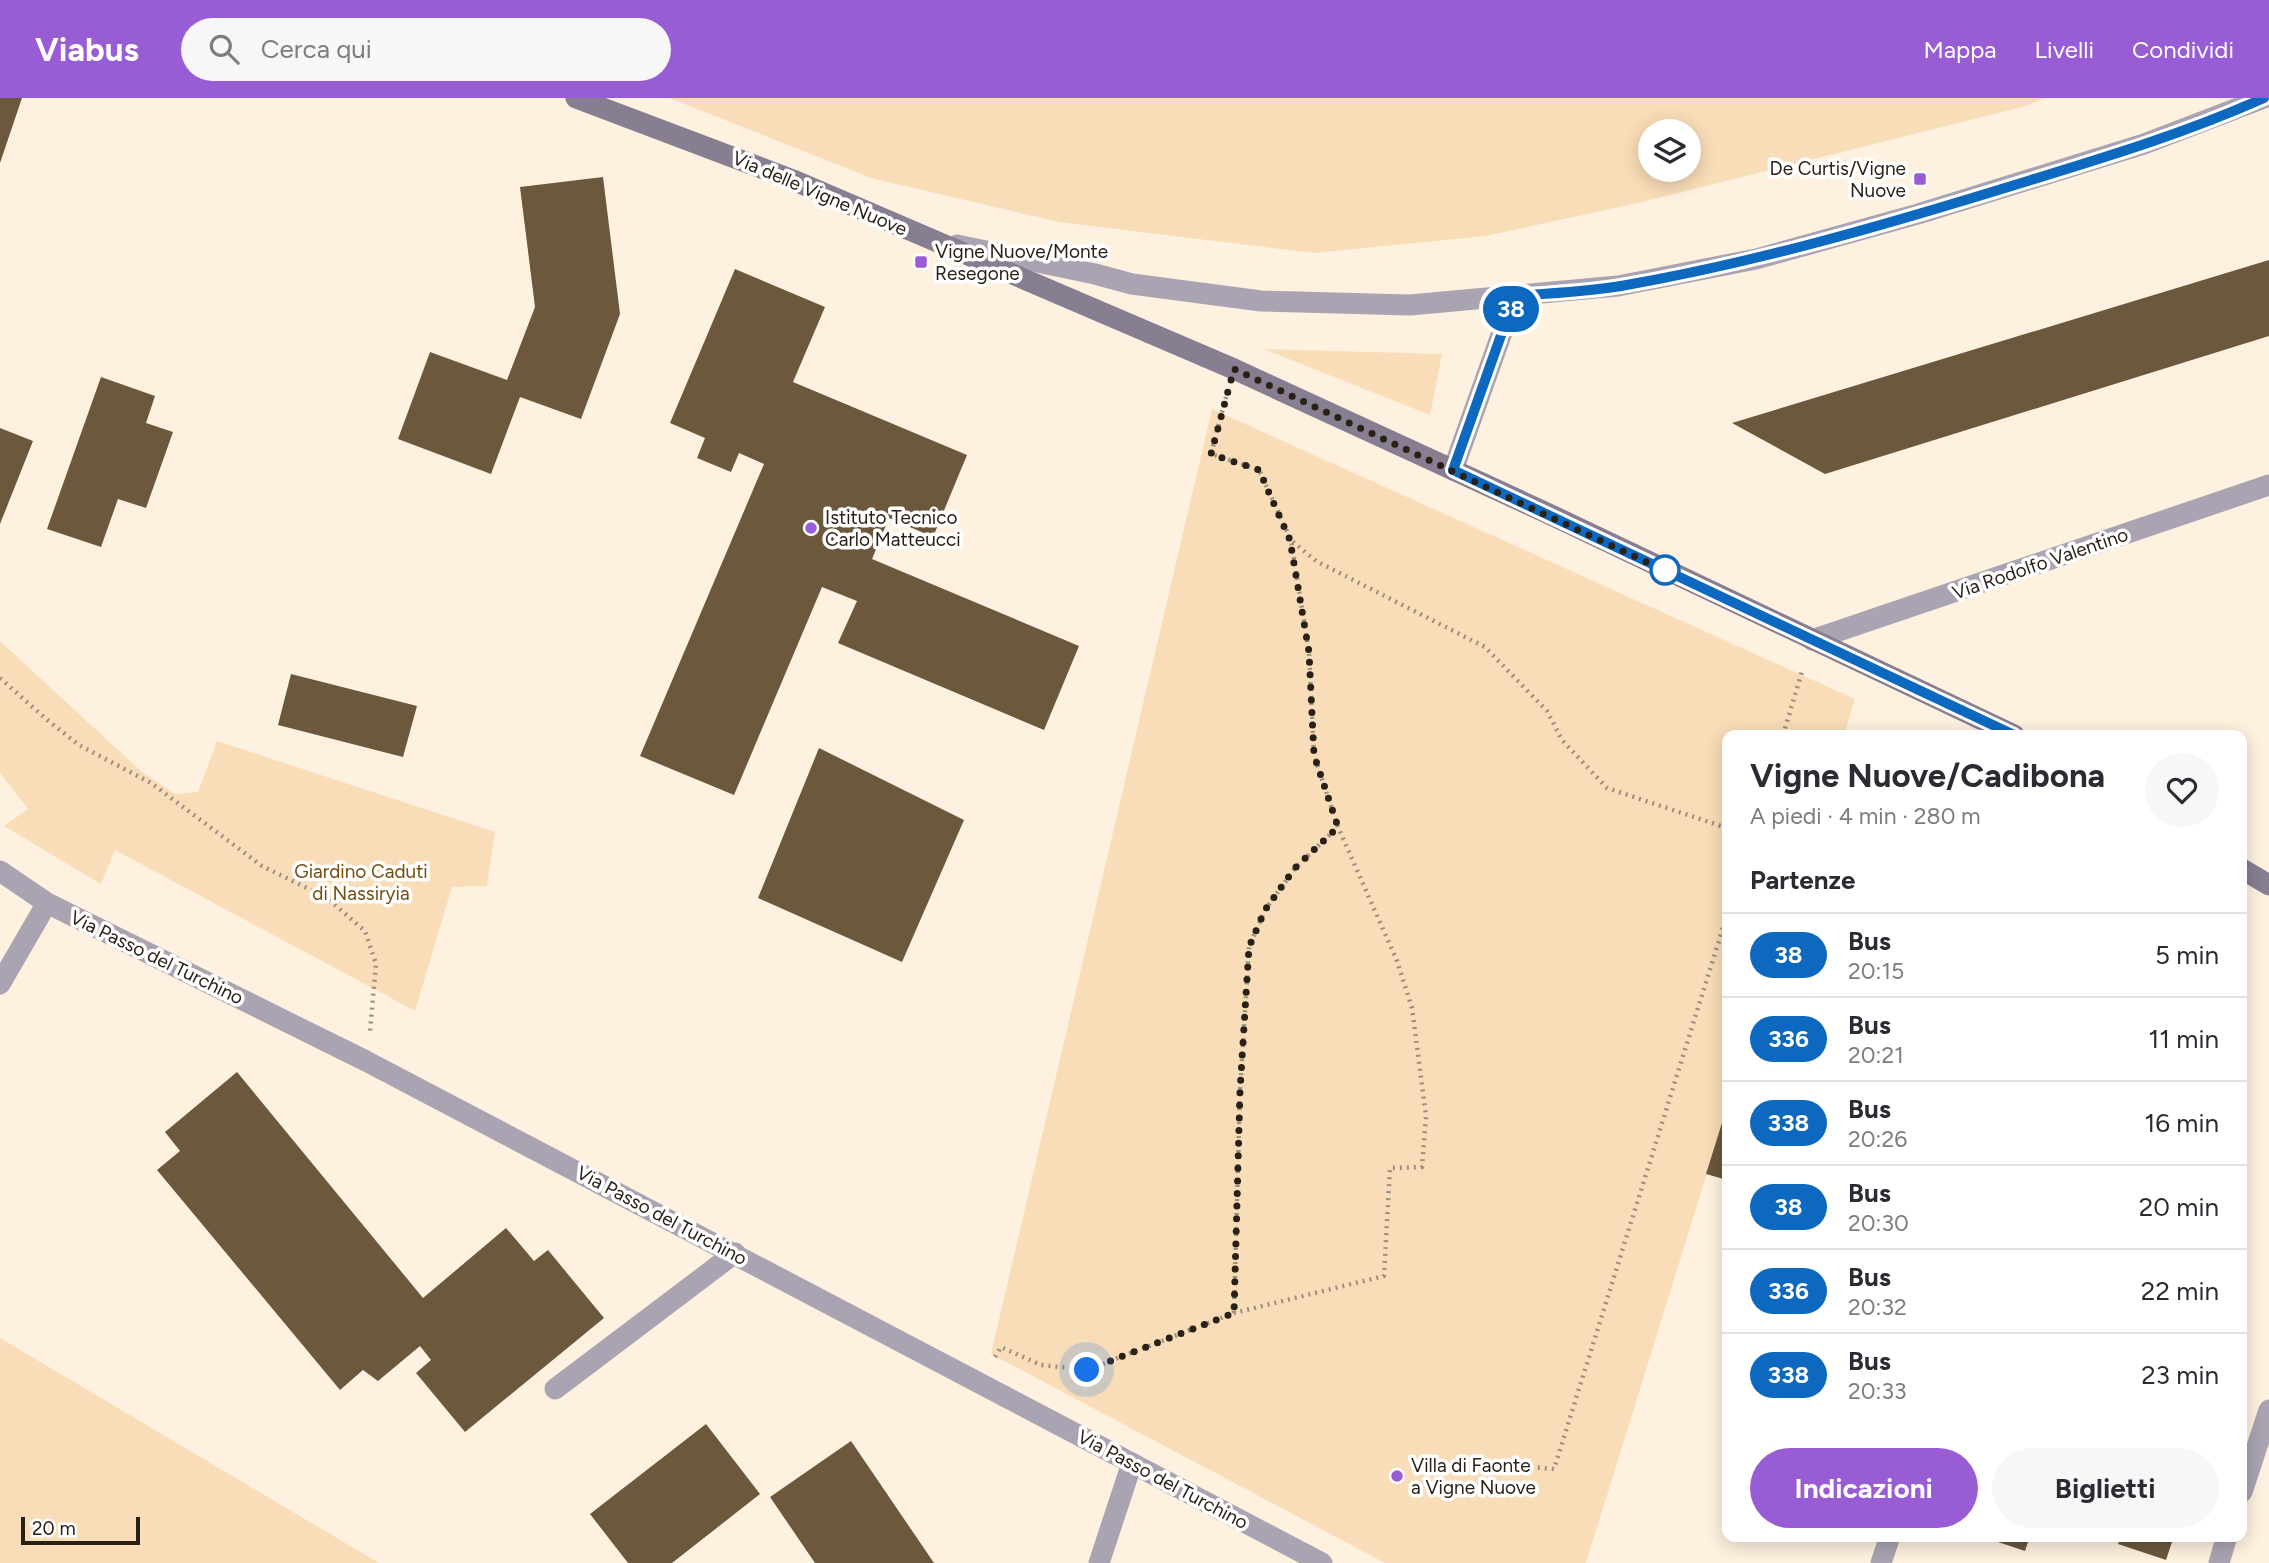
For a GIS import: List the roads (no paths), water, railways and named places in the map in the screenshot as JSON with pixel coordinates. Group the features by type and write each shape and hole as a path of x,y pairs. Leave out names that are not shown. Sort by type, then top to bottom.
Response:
{"street":[{"name":"Via delle Vigne Nuove","path":"576,98 767,169 1234,369 2004,730"},
{"path":"928,239 1132,284 1261,301 1410,305 1618,286 1756,259 2064,171 2196,126 2264,98"},
{"path":"1453,470 1515,296"},
{"name":"Via Rodolfo Valentino","path":"1812,640 2269,485"},
{"name":"Via Passo del Turchino","path":"0,871 47,903 366,1061 1322,1563"},
{"path":"2247,872 2269,886"},
{"path":"0,984 47,903"},
{"path":"555,1389 735,1253"},
{"path":"2247,1477 2269,1409"},
{"path":"1099,1563 1132,1462"},
{"path":"1881,1563 1888,1542"},
{"path":"2219,1563 2225,1542"}],"place":[{"name":"De Curtis/Vigne Nuove","path":"1920,179"},
{"name":"Vigne Nuove/Monte Resegone","path":"921,262"},
{"name":"Istituto Tecnico Carlo Matteucci","path":"811,528"},
{"name":"Villa di Faonte a Vigne Nuove","path":"1397,1476"}],"park label":[{"name":"Giardino Caduti di Nassiryia","path":"361,882"}]}
